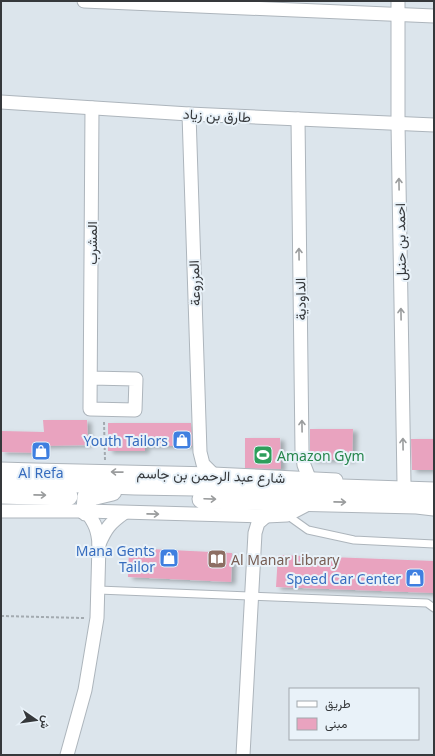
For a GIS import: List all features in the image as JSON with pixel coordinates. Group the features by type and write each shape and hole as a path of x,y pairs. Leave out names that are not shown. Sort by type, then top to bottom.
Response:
{"main road":[{"name":"شارع عبد الرحمن بن جاسم","path":"3,470 134,486 419,489"},
{"path":"87,504 134,486"},
{"name":"شارع عبد الرحمن بن جاسم","path":"1,494 87,504 313,502 417,504 434,506"}],"street":[{"path":"84,1 434,16"},
{"name":"احمد بن حنبل","path":"398,1 398,124 419,489"},
{"name":"طارق بن زياد","path":"1,102 189,114 434,126"},
{"name":"المشرب","path":"91,378 136,379 135,410 90,409 92,108"},
{"name":"المزروعة","path":"189,114 200,452 203,464 212,474"},
{"name":"الداودية","path":"298,119 302,450 304,465 309,478"},
{"path":"185,473 195,464 200,452"},
{"name":"شارع عبد الرحمن بن جاسم","path":"3,470 185,473 309,478 419,489"},
{"name":"شارع عبد الرحمن بن جاسم","path":"1,511 87,504 124,513 266,516 287,515 313,502"},
{"path":"67,755 85,690 97,618 98,532 87,504"},
{"path":"99,544 113,521 124,513"},
{"path":"242,515 250,523 255,533"},
{"path":"243,755 255,533 258,523 266,516"}],"lane":[{"path":"287,515 308,530 354,540 434,544"},
{"path":"98,590 427,603 434,608"}],"path":[{"path":"104,409 105,472"},
{"path":"1,616 97,618"}],"building":[{"path":"43,420 87,420 88,445 43,446 43,453 1,452 1,431 44,432"},
{"path":"108,423 191,423 192,446 145,446 145,451 108,451"},
{"path":"310,429 353,429 352,460 311,460"},
{"name":"Amazon Gym","path":"245,438 280,438 281,469 245,468"},
{"path":"411,439 434,439 434,470 412,470"},
{"path":"129,548 232,553 231,582 128,577"},
{"path":"278,555 434,561 434,593 276,587"}],"place":[{"name":"Youth Tailors","path":"182,440"},
{"name":"Al Refa","path":"41,451"},
{"name":"Amazon Gym","path":"263,455"},
{"name":"Mana Gents Tailor","path":"169,558"},
{"name":"Al Manar Library","path":"217,559"},
{"name":"Speed Car Center","path":"415,578"}]}
